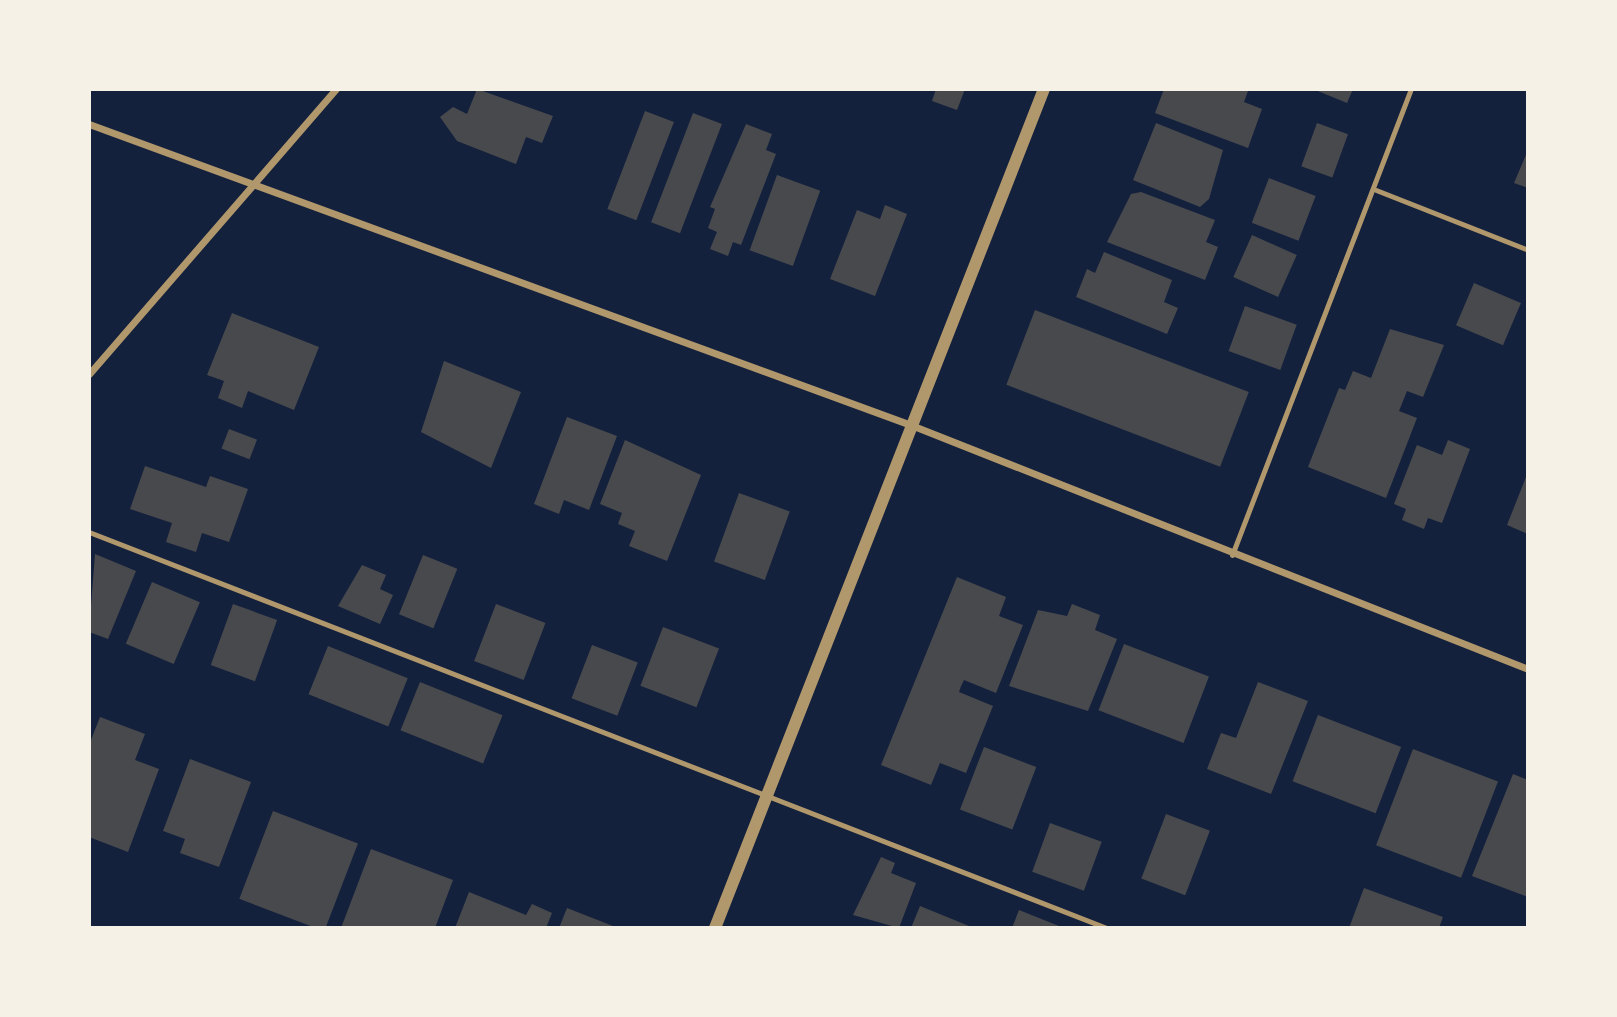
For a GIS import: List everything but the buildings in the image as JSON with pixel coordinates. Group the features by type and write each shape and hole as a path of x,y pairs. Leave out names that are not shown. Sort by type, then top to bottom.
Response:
{"street":[{"path":"89,374 336,89"},
{"path":"715,928 1044,89"},
{"path":"89,124 911,425 1232,555 1528,668"}],"lane":[{"path":"1232,555 1376,190 1411,89"},
{"path":"1376,190 1528,250"},
{"path":"89,532 1107,928"}]}
